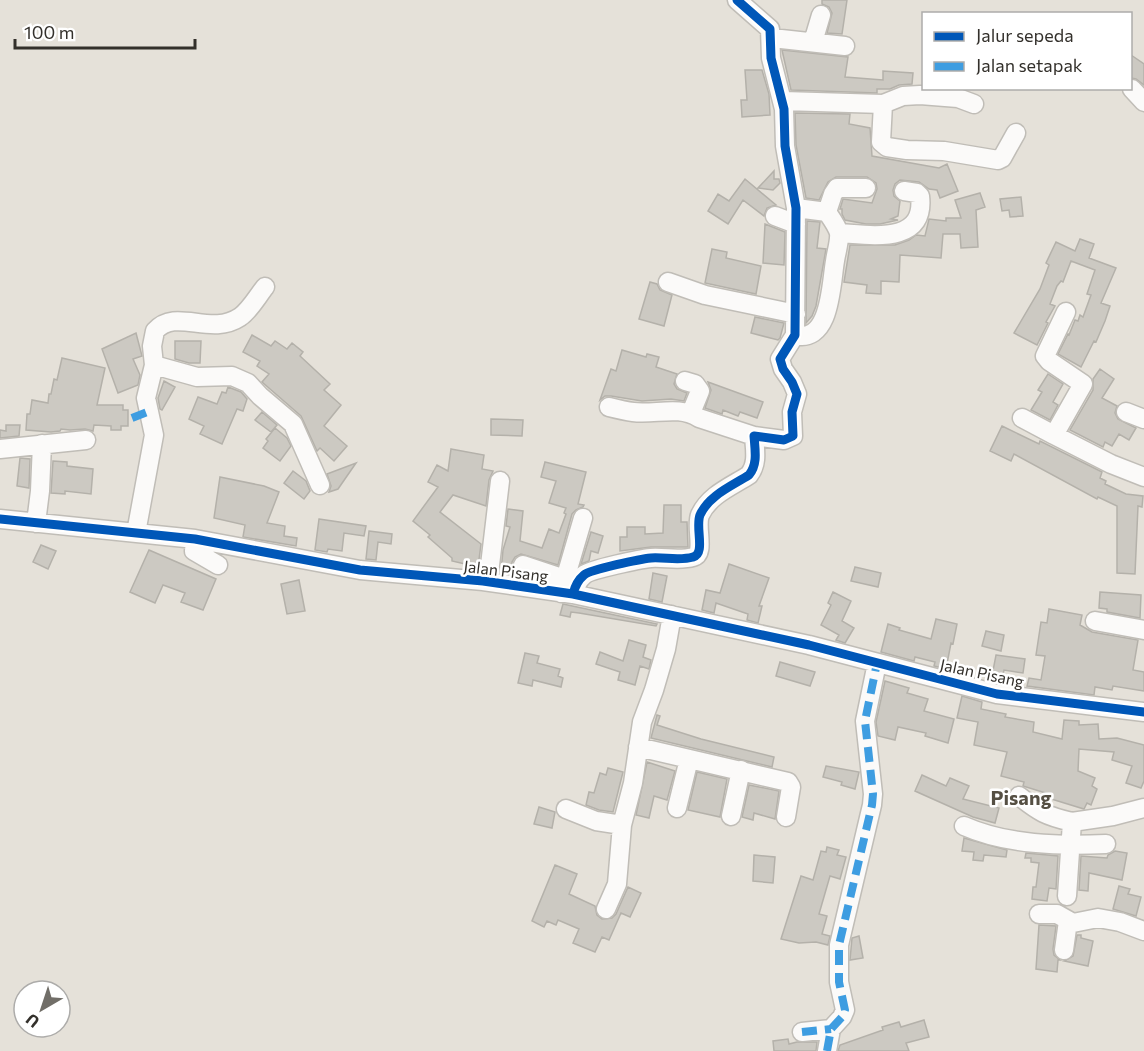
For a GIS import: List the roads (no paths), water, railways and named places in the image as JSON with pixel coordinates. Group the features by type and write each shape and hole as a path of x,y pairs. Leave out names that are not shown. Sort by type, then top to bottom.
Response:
{"street":[{"path":"609,407 633,412 681,411 754,436 784,440 793,436 792,412 797,394 780,359 794,339 796,314 796,216 785,146 783,101 773,68 770,29 765,22 737,0"},
{"path":"813,42 820,15"},
{"path":"772,38 845,46"},
{"path":"783,101 883,104 903,96 920,95 958,98 974,104"},
{"path":"883,104 881,142 887,147 944,151 998,160 1002,158 1016,133"},
{"path":"795,335 812,333 823,321 833,285 839,233 827,212 833,194 837,188 866,188"},
{"path":"839,233 869,235 896,233 915,224 918,219 920,196 917,193 904,191"},
{"path":"775,216 827,212"},
{"path":"668,282 705,295 796,314"},
{"path":"136,533 154,435 146,398 154,365 152,339 155,332 163,324 177,320 211,326 230,321 247,311 265,287"},
{"path":"1054,435 1083,384 1045,356 1066,312"},
{"path":"154,365 197,377 232,376 249,383 260,396 293,424 320,484"},
{"path":"685,381 695,384 700,391 691,413"},
{"path":"1126,412 1144,419"},
{"path":"1022,418 1111,465 1144,477"},
{"path":"566,589 586,573 650,558 697,556 700,550 697,525 699,517 711,499 753,471 754,436"},
{"path":"0,449 86,440"},
{"path":"36,523 42,444"},
{"path":"488,582 500,481"},
{"path":"566,589 583,518"},
{"name":"Jalan Pisang","path":"0,519 136,533 195,545 360,570 566,589 808,645 997,694 1144,712"},
{"path":"168,548 195,545 218,565"},
{"path":"523,565 566,589"},
{"path":"606,909 616,884 622,825 633,783 642,722 666,649 672,615"},
{"path":"1095,621 1144,630"},
{"path":"827,1051 831,1029 845,1010 838,971 839,945 872,805 873,794 865,721 877,663"},
{"path":"638,747 788,782 791,787 786,818"},
{"path":"677,808 689,759"},
{"path":"731,816 741,771"},
{"path":"1018,796 1071,834 1106,844"},
{"path":"964,826 983,834 1002,838 1071,834 1113,816 1144,808"},
{"path":"566,809 596,821 622,825"},
{"path":"1067,896 1071,834"},
{"path":"1039,914 1057,914 1073,923 1098,918 1144,931"},
{"path":"1064,950 1068,921"},
{"path":"802,1032 831,1029"}],"district":[{"name":"Pisang","path":"1021,798"}]}
